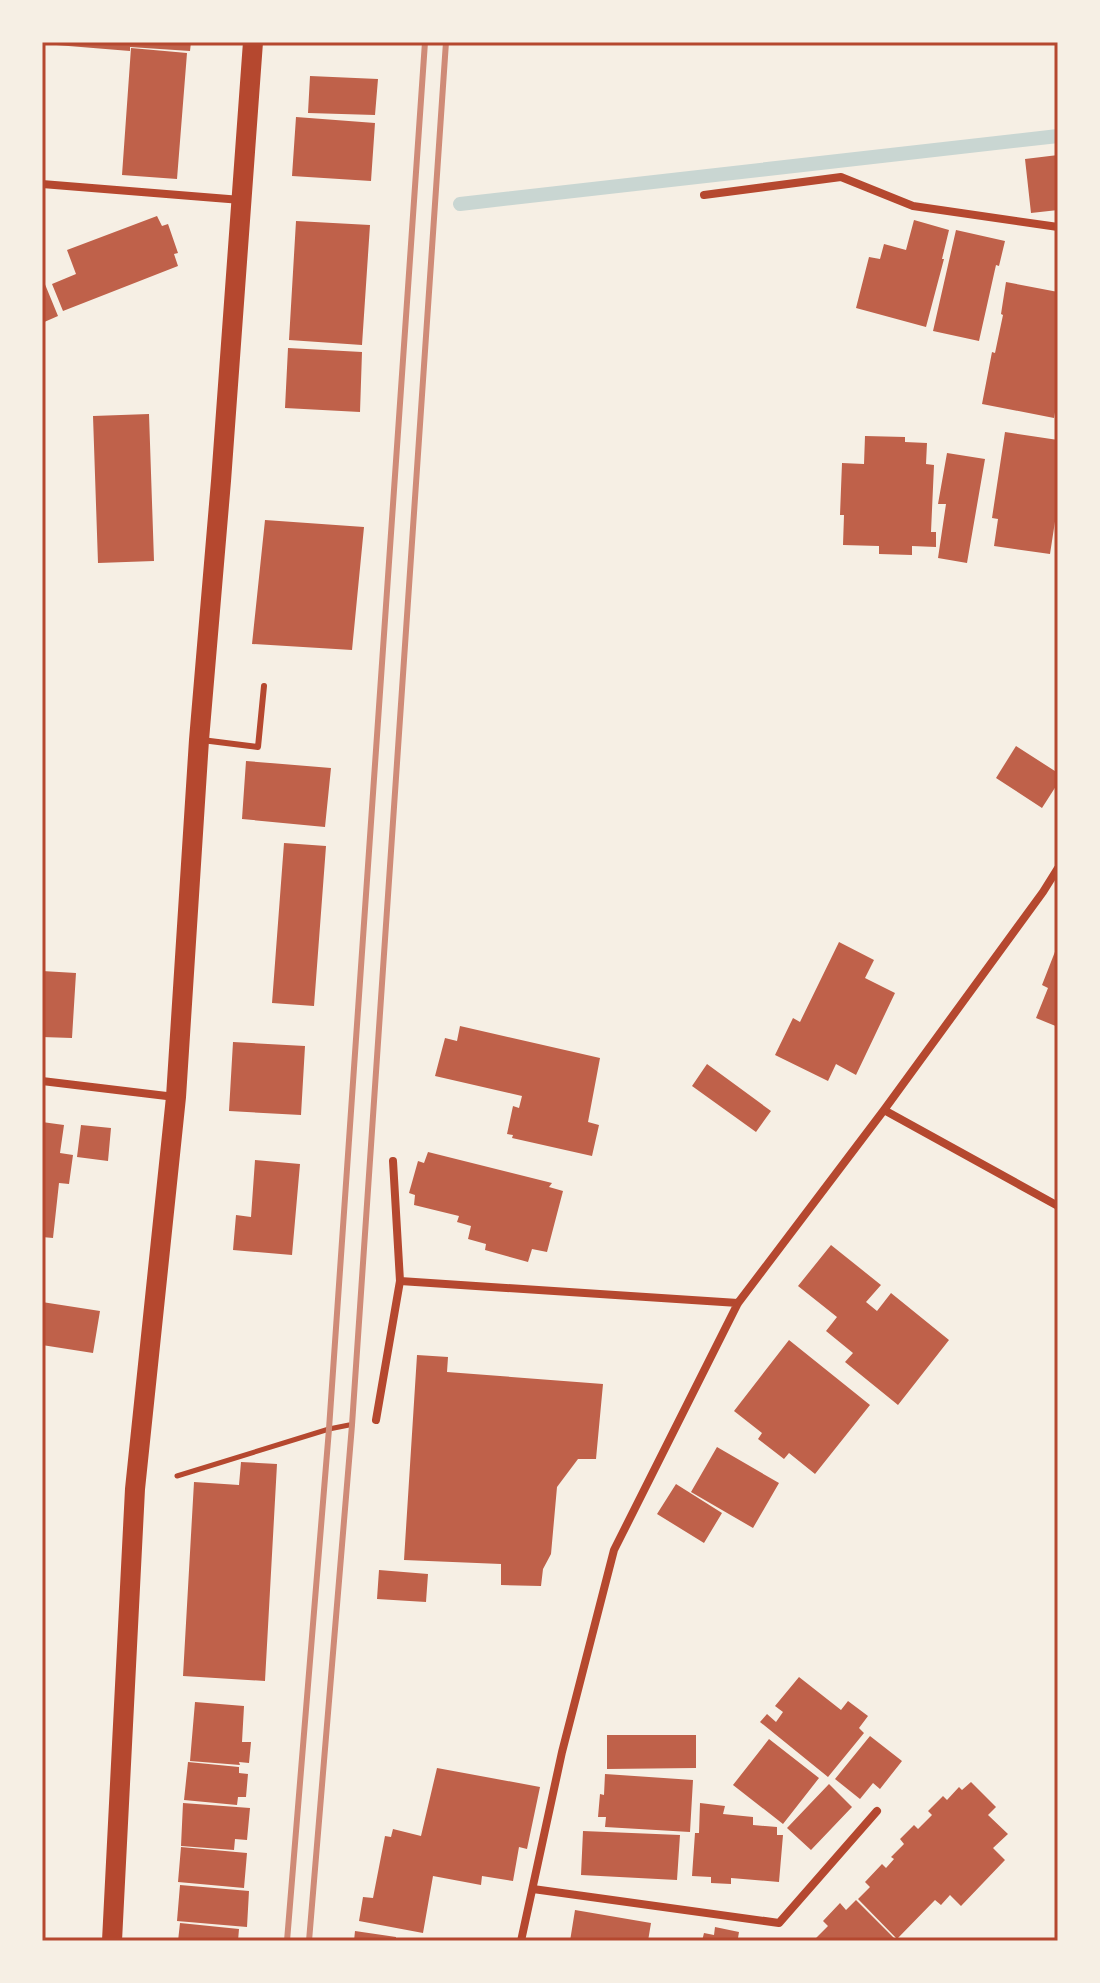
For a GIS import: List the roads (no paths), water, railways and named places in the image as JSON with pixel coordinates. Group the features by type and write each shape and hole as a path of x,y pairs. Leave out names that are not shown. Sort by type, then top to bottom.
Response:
{"main road":[{"path":"112,1941 135,1489 176,1097 199,740 253,42"}],"street":[{"path":"704,195 841,177 913,206 1058,227"},
{"path":"42,184 241,200"},
{"path":"521,1941 562,1752 614,1550 738,1303 884,1110 1058,868"},
{"path":"42,1081 176,1097"},
{"path":"884,1110 1058,1206"},
{"path":"376,1420 400,1281 393,1161"},
{"path":"400,1281 738,1303"},
{"path":"533,1889 779,1923 877,1811"}],"lane":[{"path":"199,740 258,747 264,686"}],"waterway":[{"path":"460,204 1058,136"}],"railway":[{"path":"287,1941 329,1429 425,42"},
{"path":"309,1941 352,1425 446,42"}]}
